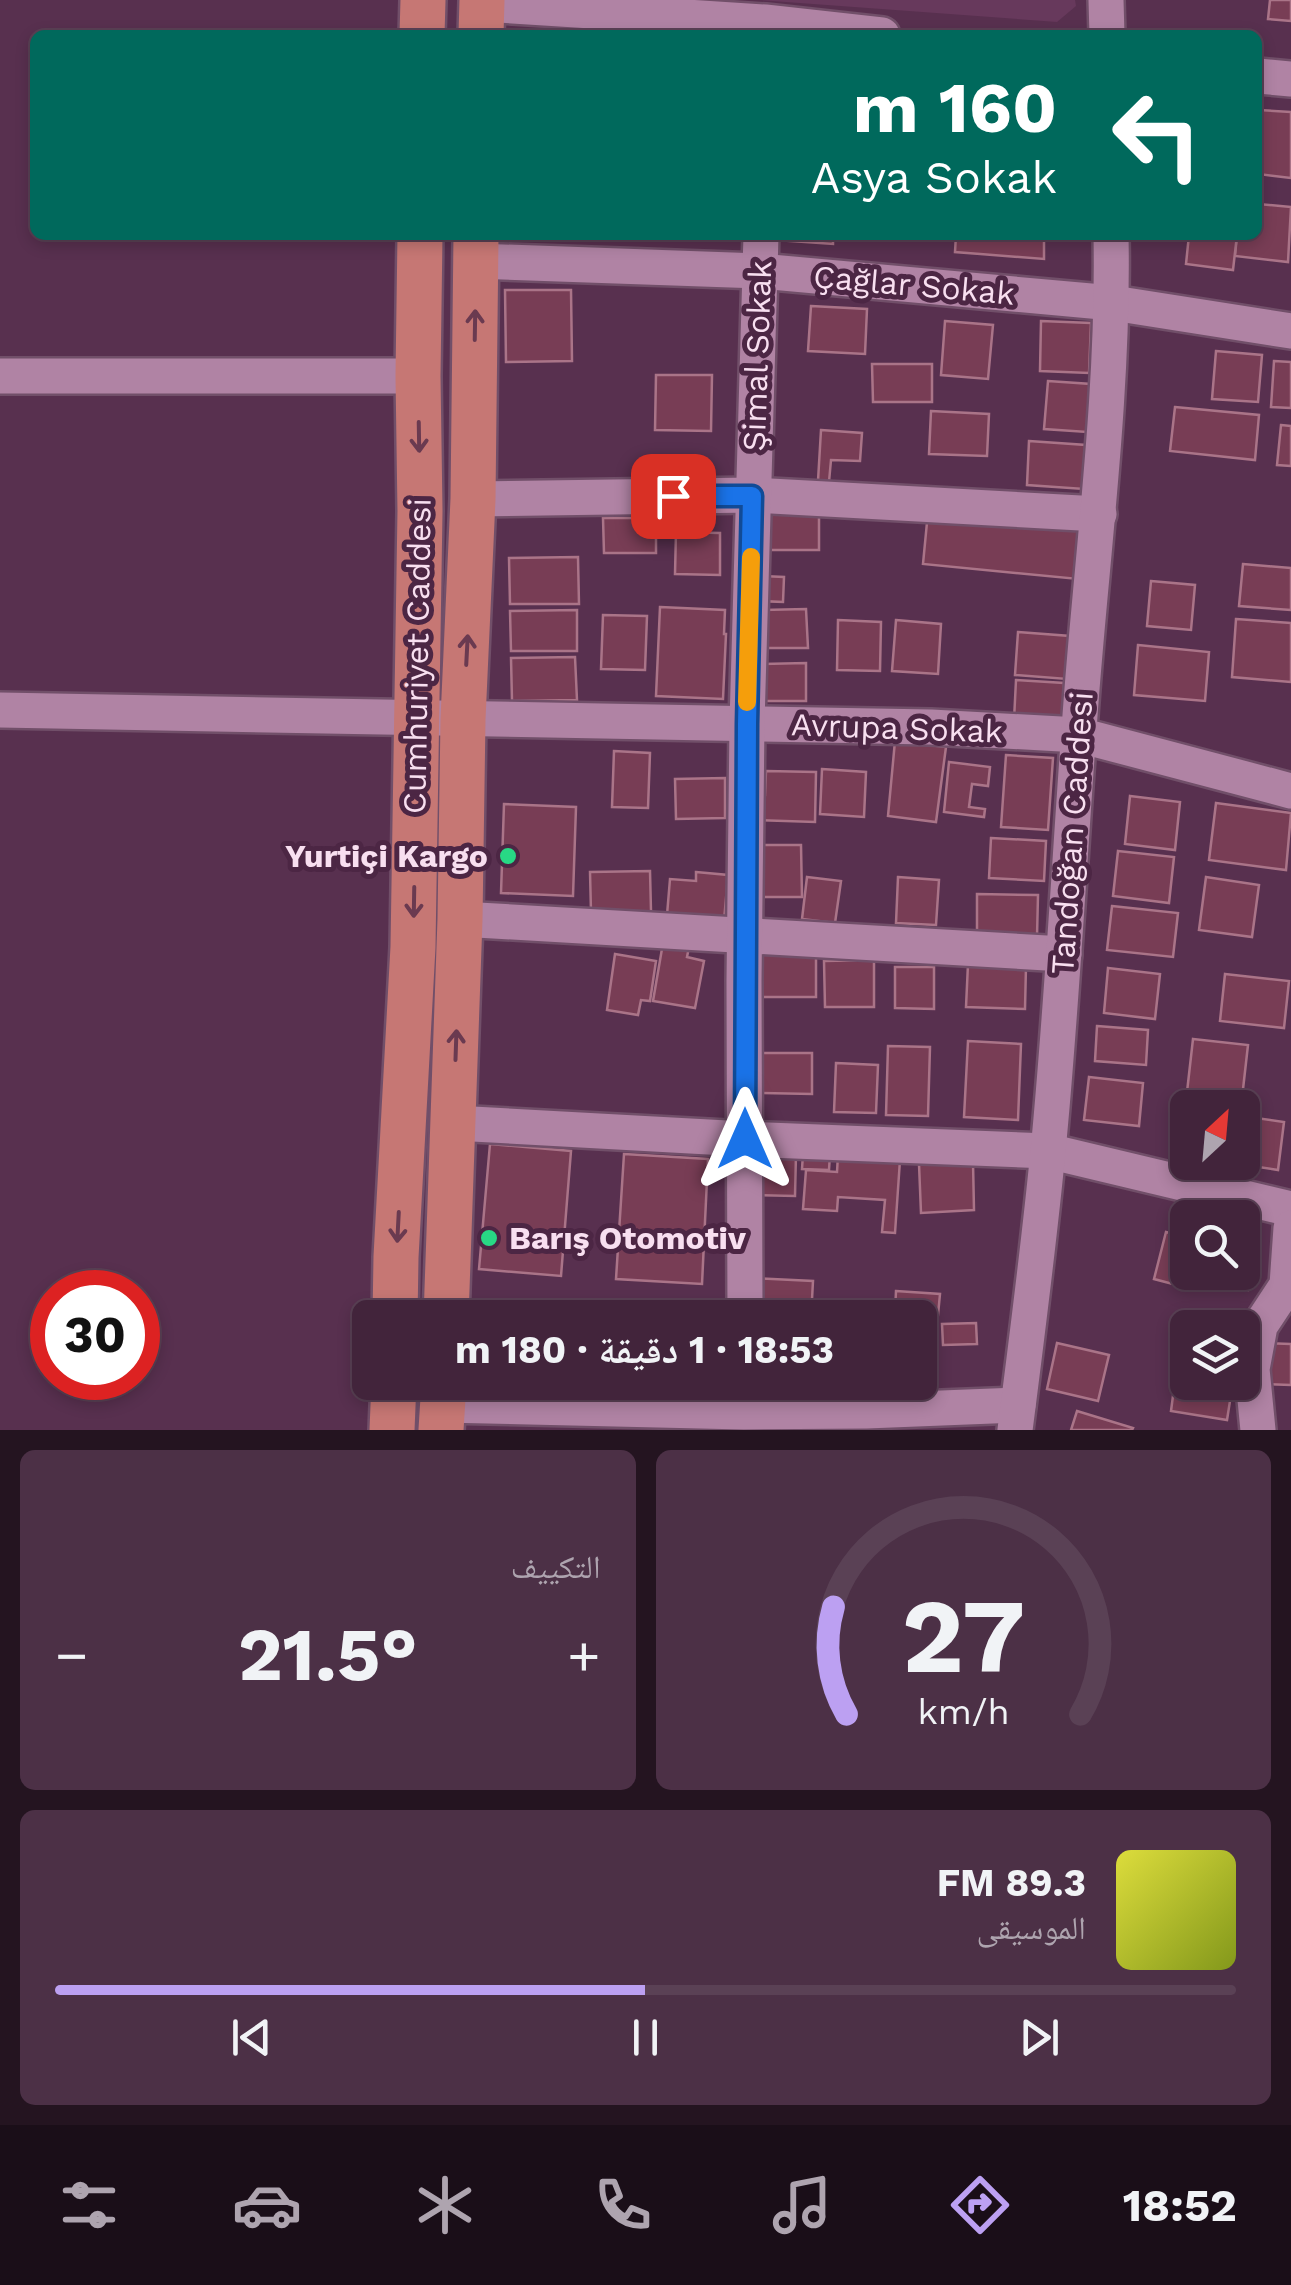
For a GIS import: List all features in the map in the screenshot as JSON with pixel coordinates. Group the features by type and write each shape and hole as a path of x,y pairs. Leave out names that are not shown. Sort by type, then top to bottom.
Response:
{"main road":[{"path":"422,30 424,0"},
{"name":"Cumhuriyet Caddesi","path":"395,1300 413,947 420,240"},
{"path":"447,1300 473,499 476,248"},
{"path":"392,1430 393,1400"}],"street":[{"path":"1106,0 1107,30"},
{"path":"482,13 798,30"},
{"path":"1262,76 1291,79"},
{"name":"Şimal Sokak","path":"745,1300 747,724 761,240"},
{"name":"Tandoğan Caddesi","path":"1017,1417 1048,1150 1064,954 1078,735 1099,514 1112,303 1111,240"},
{"name":"Çağlar Sokak","path":"476,248 1112,303 1291,331"},
{"path":"0,376 418,376"},
{"path":"473,499 752,496 1099,514"},
{"name":"Avrupa Sokak","path":"0,710 932,727 1078,735 1291,791"},
{"path":"460,919 1064,954"},
{"path":"454,1123 1048,1150 1291,1209"},
{"path":"1258,1430 1252,1369 1260,1326 1287,1285 1291,1228"},
{"path":"443,1406 744,1408 1017,1417"}],"shaded area":[{"path":"759,0 1075,0 1076,6 1057,22"}],"building":[{"path":"1270,0 1291,0 1291,21 1268,19"},
{"path":"1262,110 1291,112 1291,178 1262,174"},
{"path":"1262,204 1291,207 1288,262 1235,256 1237,240 1262,240"},
{"path":"777,240 833,240 833,244"},
{"path":"956,240 1044,240 1044,259 955,252"},
{"path":"1188,240 1236,240 1233,270 1186,264"},
{"path":"505,290 571,290 572,361 506,362"},
{"path":"811,306 867,309 865,354 808,351"},
{"path":"945,321 993,325 988,379 941,375"},
{"path":"1041,321 1091,323 1089,373 1040,371"},
{"path":"1216,351 1262,355 1258,402 1212,399"},
{"path":"1274,361 1291,362 1291,408 1271,407"},
{"path":"872,364 932,364 932,402 873,402"},
{"path":"656,375 712,375 711,431 655,430"},
{"path":"1048,381 1091,384 1087,432 1044,429"},
{"path":"1175,407 1259,415 1255,460 1170,451"},
{"path":"931,411 989,414 987,456 929,454"},
{"path":"1281,425 1291,426 1291,466 1277,465"},
{"path":"821,430 862,433 860,461 831,460 829,482 818,481"},
{"path":"1029,441 1086,445 1084,489 1027,485"},
{"path":"764,511 819,512 819,550 764,550"},
{"path":"928,512 1083,528 1078,579 923,564"},
{"path":"603,518 656,518 656,553 604,553"},
{"path":"676,532 720,533 720,575 675,574"},
{"path":"578,557 579,604 510,604 509,558"},
{"path":"1243,564 1291,568 1291,610 1239,606"},
{"path":"760,576 784,577 783,602 759,601"},
{"path":"1151,581 1195,585 1191,630 1147,626"},
{"path":"660,607 725,610 723,699 656,696"},
{"path":"806,609 808,648 763,648 762,610"},
{"path":"577,610 577,651 511,651 510,611"},
{"path":"603,615 647,616 645,670 601,669"},
{"path":"1236,619 1291,623 1291,682 1232,677"},
{"path":"838,620 881,622 880,671 837,670"},
{"path":"896,620 941,624 938,674 892,671"},
{"path":"1018,632 1070,636 1067,679 1015,675"},
{"path":"1138,645 1209,652 1205,701 1134,695"},
{"path":"575,657 577,700 512,701 511,658"},
{"path":"806,663 806,701 760,701 760,664"},
{"path":"1016,680 1064,683 1062,723 1014,720"},
{"path":"895,741 946,747 936,822 888,816"},
{"path":"614,751 650,753 648,808 612,807"},
{"path":"1006,755 1053,758 1048,830 1001,827"},
{"path":"949,762 990,767 988,786 972,784 969,807 985,809 984,817 944,812"},
{"path":"822,769 866,772 864,817 820,814"},
{"path":"766,771 816,772 815,822 757,820 758,795 765,795"},
{"path":"725,778 725,818 676,819 675,779"},
{"path":"1130,796 1180,802 1175,850 1125,844"},
{"path":"1216,803 1291,813 1286,870 1209,860"},
{"path":"504,804 576,807 573,896 501,893"},
{"path":"991,838 1046,841 1044,881 989,878"},
{"path":"763,845 801,845 802,897 763,897"},
{"path":"1118,851 1174,857 1169,903 1113,896"},
{"path":"650,871 651,911 591,912 590,872"},
{"path":"696,872 728,875 724,921 667,915 670,879 696,881"},
{"path":"807,877 841,881 835,923 802,919"},
{"path":"898,877 939,880 936,925 896,923"},
{"path":"1206,877 1259,885 1252,937 1199,930"},
{"path":"977,894 1038,895 1037,937 977,936"},
{"path":"1112,906 1178,913 1173,957 1107,950"},
{"path":"663,943 689,947 687,957 704,961 695,1008 653,1001"},
{"path":"759,952 816,952 816,997 759,997"},
{"path":"615,954 656,961 650,1001 641,1000 638,1015 607,1010"},
{"path":"874,960 874,1007 825,1007 824,961"},
{"path":"968,964 1026,966 1025,1009 966,1007"},
{"path":"895,967 934,967 934,1009 895,1008"},
{"path":"1108,968 1160,974 1155,1019 1104,1013"},
{"path":"1225,974 1289,981 1284,1028 1220,1021"},
{"path":"1097,1026 1148,1030 1146,1065 1095,1061"},
{"path":"1193,1039 1248,1045 1243,1090 1187,1090"},
{"path":"968,1041 1021,1044 1018,1120 964,1117"},
{"path":"888,1046 930,1047 928,1116 886,1115"},
{"path":"755,1053 812,1053 812,1094 755,1093"},
{"path":"836,1063 878,1065 876,1113 834,1112"},
{"path":"1089,1077 1143,1083 1139,1126 1084,1120"},
{"path":"1260,1119 1284,1122 1278,1170 1260,1167"},
{"path":"490,1144 571,1151 561,1276 479,1269"},
{"path":"624,1154 708,1159 702,1284 616,1279"},
{"path":"753,1154 796,1154 795,1196 753,1195"},
{"path":"803,1154 830,1154 829,1170 802,1169"},
{"path":"838,1155 900,1160 895,1233 882,1232 885,1200 838,1197 837,1211 803,1209 806,1170 837,1172"},
{"path":"973,1162 974,1210 921,1213 919,1164"},
{"path":"1166,1232 1170,1233 1170,1283 1154,1279"},
{"path":"754,1278 813,1281 812,1300 753,1300"},
{"path":"896,1291 940,1294 938,1315 937,1300 896,1300"},
{"path":"976,1323 977,1344 943,1345 942,1324"},
{"path":"1057,1343 1109,1355 1098,1401 1047,1389"},
{"path":"1265,1343 1291,1344 1291,1385 1264,1384"},
{"path":"643,1400 718,1400 718,1403 643,1404"},
{"path":"1172,1400 1230,1400 1227,1420 1171,1411"},
{"path":"1077,1411 1133,1428 1071,1430"}],"slow traffic":[{"path":"747,702 751,557"}],"place":[{"name":"Yurtiçi Kargo","path":"508,856"},
{"name":"Barış Otomotiv","path":"489,1238"}],"route":[{"path":"673,496 752,496 745,1139"}]}
